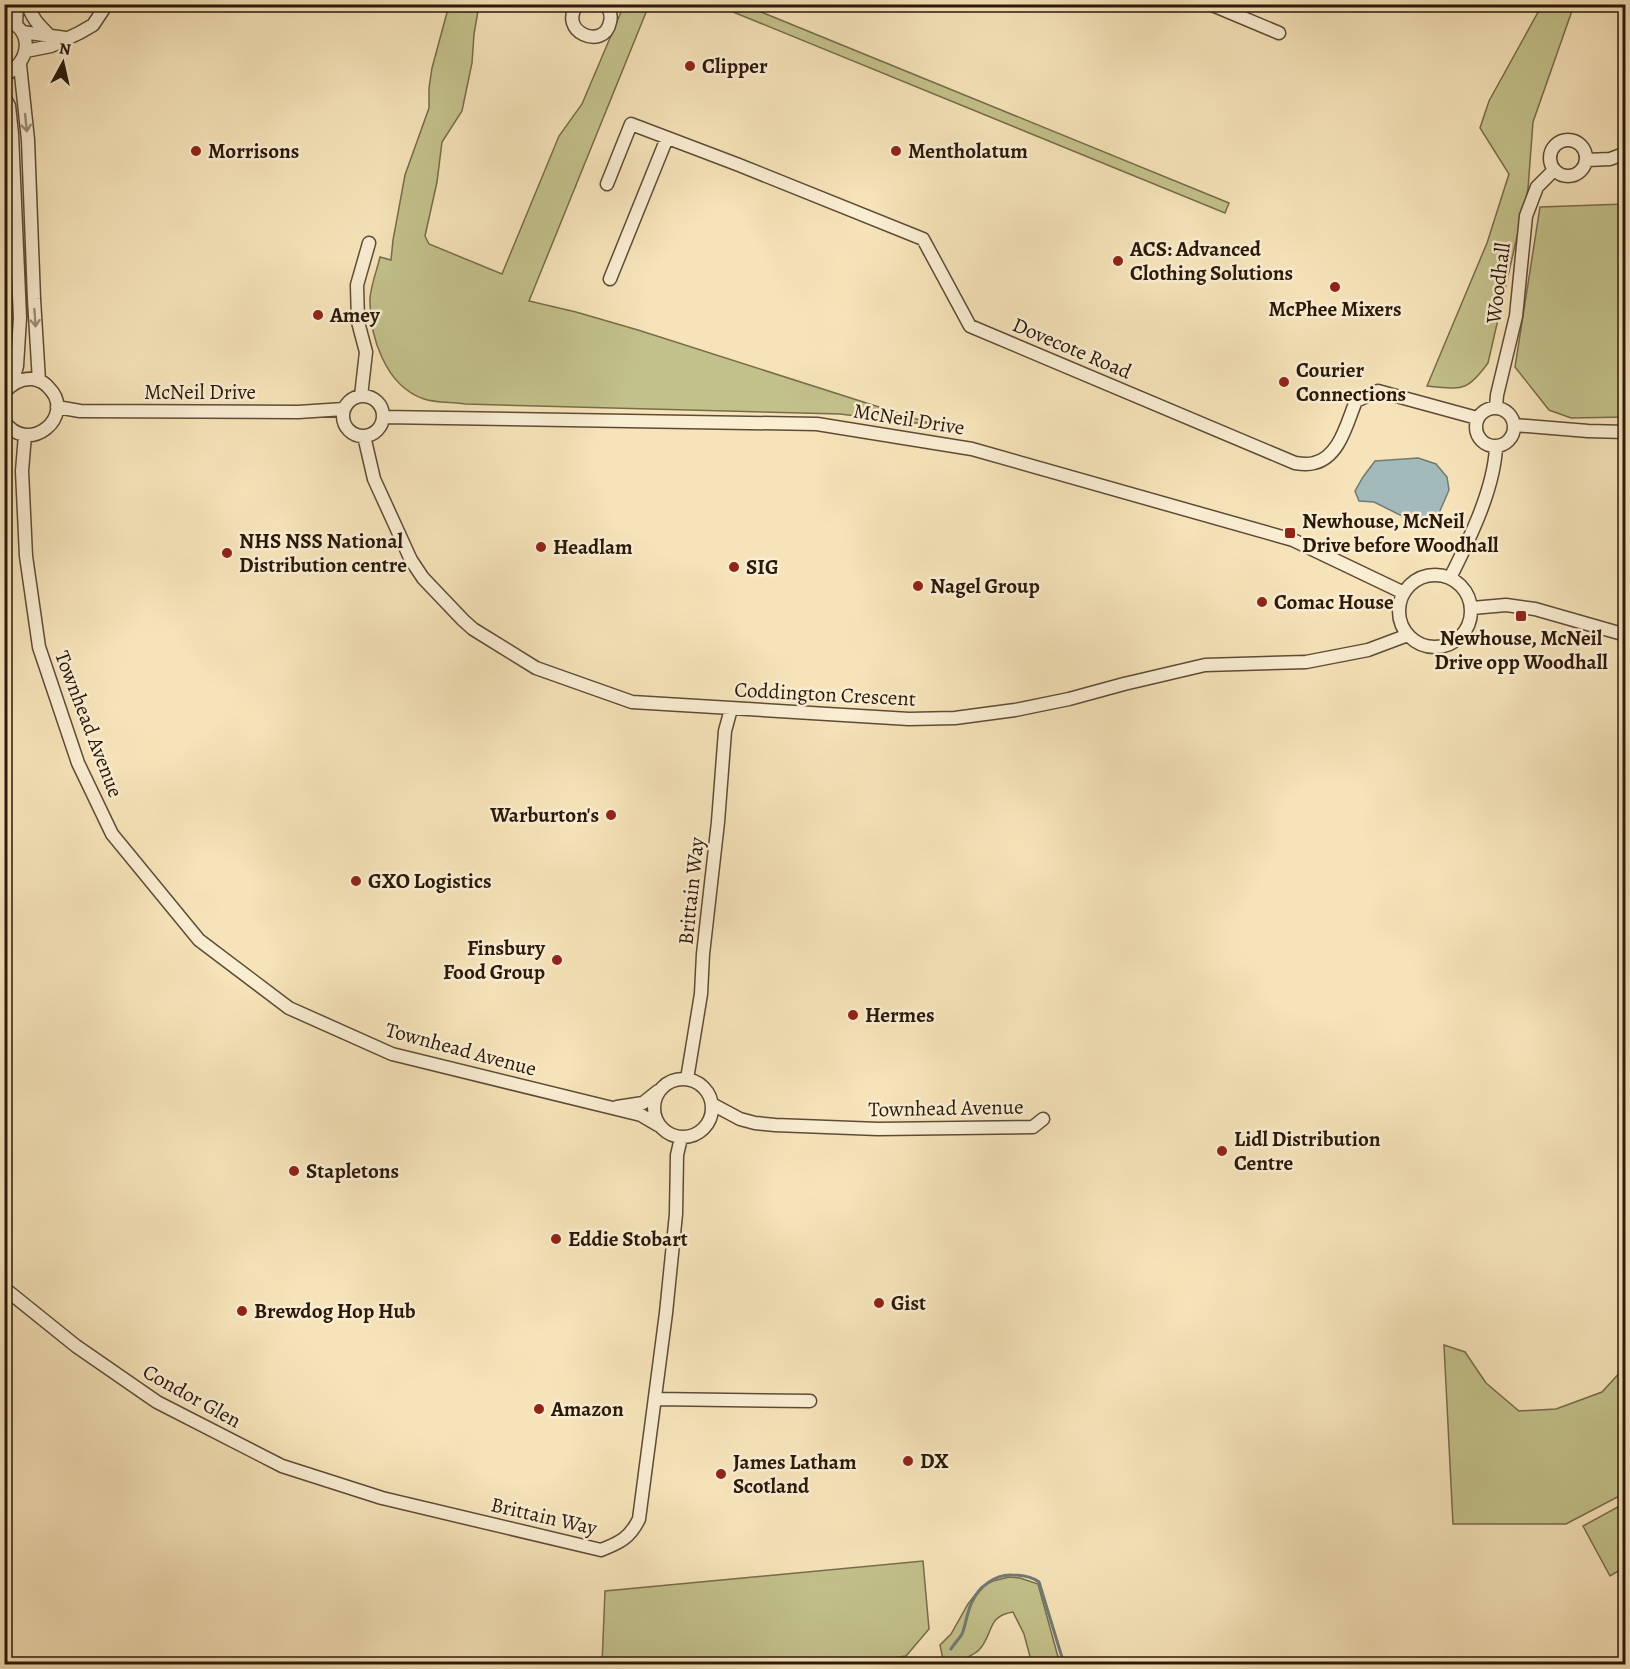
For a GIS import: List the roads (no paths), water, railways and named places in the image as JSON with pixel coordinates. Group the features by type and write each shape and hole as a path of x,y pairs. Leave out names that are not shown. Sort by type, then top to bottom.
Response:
{"street":[{"path":"4,75 20,65 26,51 26,41 19,29 17,4"},
{"path":"28,4 34,21 50,36"},
{"path":"26,51 51,46 93,25 107,4"},
{"path":"578,4 572,15 575,28 588,37 595,37 602,35 610,24 611,15 605,4"},
{"path":"1210,4 1279,33"},
{"path":"4,19 19,29 66,38"},
{"path":"20,65 27,140 39,381"},
{"path":"4,97 9,106 12,134 20,318 18,366 8,388"},
{"name":"Dovecote Road","path":"606,184 631,124 923,239 970,326 1295,464 1312,464 1324,460 1338,445 1356,401 1378,391 1477,418"},
{"path":"610,279 667,138"},
{"path":"1570,139 1581,144 1586,152 1587,160 1579,173 1573,176 1561,175 1554,170 1550,159 1554,146 1562,140 1570,139"},
{"path":"1587,160 1610,159 1626,153"},
{"name":"Woodhall","path":"1496,408 1516,316 1526,216 1537,187 1554,170"},
{"path":"361,396 366,352 358,322 357,285 369,243"},
{"path":"4,422 16,432 34,435 43,432 56,417 57,407 52,391 39,381 21,380 8,388"},
{"path":"368,396 378,403 383,417 381,426 374,433 364,436 353,434 345,427 344,409 350,400 368,396"},
{"name":"McNeil Drive","path":"57,407 80,411 298,412 344,409"},
{"path":"1487,409 1505,410 1514,425 1512,437 1496,447 1486,445 1477,436 1475,424 1477,418 1487,409"},
{"name":"McNeil Drive","path":"383,417 818,424 972,449 1293,540 1404,593"},
{"path":"1514,425 1626,432"},
{"name":"Townhead Avenue","path":"25,435 22,471 26,556 39,646 78,763 112,834 199,939 289,1008 392,1054 641,1115 658,1125"},
{"name":"Coddington Crescent","path":"364,436 374,479 411,560 423,578 463,620 473,629 536,669 632,702 909,719 957,717 1015,710 1069,699 1206,665 1306,662 1368,650 1408,635"},
{"path":"1450,578 1485,500 1495,464 1496,447"},
{"path":"1429,576 1450,578 1458,583 1465,590 1472,608 1465,632 1456,641 1445,646 1435,648 1415,642 1402,625 1399,615 1404,593 1419,579 1429,576"},
{"path":"1472,608 1506,605 1534,609 1626,635"},
{"name":"Brittain Way","path":"687,1078 701,994 725,732 731,708"},
{"path":"687,1078 705,1088 712,1104 710,1121 705,1128 698,1134 681,1138 664,1131 658,1125 653,1107 660,1090 674,1080 687,1078"},
{"name":"Townhead Avenue","path":"609,1108 643,1103 660,1090"},
{"name":"Townhead Avenue","path":"712,1104 740,1119 775,1125 878,1129 1033,1127 1043,1119"},
{"name":"Townhead Avenue","path":"710,1121 740,1119"},
{"name":"Brittain Way","path":"382,1498 601,1550 616,1545 633,1532 639,1520 656,1400 675,1230 677,1155 681,1138"},
{"name":"Condor Glen","path":"4,1288 76,1346 156,1402 282,1466 382,1498"},
{"path":"656,1400 810,1401"}],"water":[{"path":"1418,458 1436,464 1447,477 1449,490 1439,513 1410,520 1374,502 1359,501 1355,491 1375,461"}],"waterway":[{"path":"951,1649 962,1634 970,1606 979,1591 994,1579 1006,1575 1019,1575 1039,1582 1064,1664"},
{"path":"921,1664 928,1661"}],"place":[{"name":"Clipper","path":"690,66"},
{"name":"Morrisons","path":"196,151"},
{"name":"Mentholatum","path":"896,151"},
{"name":"ACS: Advanced Clothing Solutions","path":"1118,261"},
{"name":"McPhee Mixers","path":"1335,287"},
{"name":"Amey","path":"318,315"},
{"name":"Courier Connections","path":"1284,382"},
{"name":"Newhouse, McNeil Drive before Woodhall","path":"1290,533"},
{"name":"Headlam","path":"541,547"},
{"name":"NHS NSS National Distribution centre","path":"227,553"},
{"name":"SIG","path":"734,567"},
{"name":"Nagel Group","path":"918,586"},
{"name":"Comac House","path":"1262,602"},
{"name":"Newhouse, McNeil Drive opp Woodhall","path":"1521,616"},
{"name":"Warburton's","path":"611,815"},
{"name":"GXO Logistics","path":"356,881"},
{"name":"Finsbury Food Group","path":"557,960"},
{"name":"Hermes","path":"853,1015"},
{"name":"Lidl Distribution Centre","path":"1222,1151"},
{"name":"Stapletons","path":"294,1171"},
{"name":"Eddie Stobart","path":"556,1239"},
{"name":"Gist","path":"879,1303"},
{"name":"Brewdog Hop Hub","path":"242,1311"},
{"name":"Amazon","path":"539,1409"},
{"name":"DX","path":"908,1461"},
{"name":"James Latham Scotland","path":"721,1474"}]}
